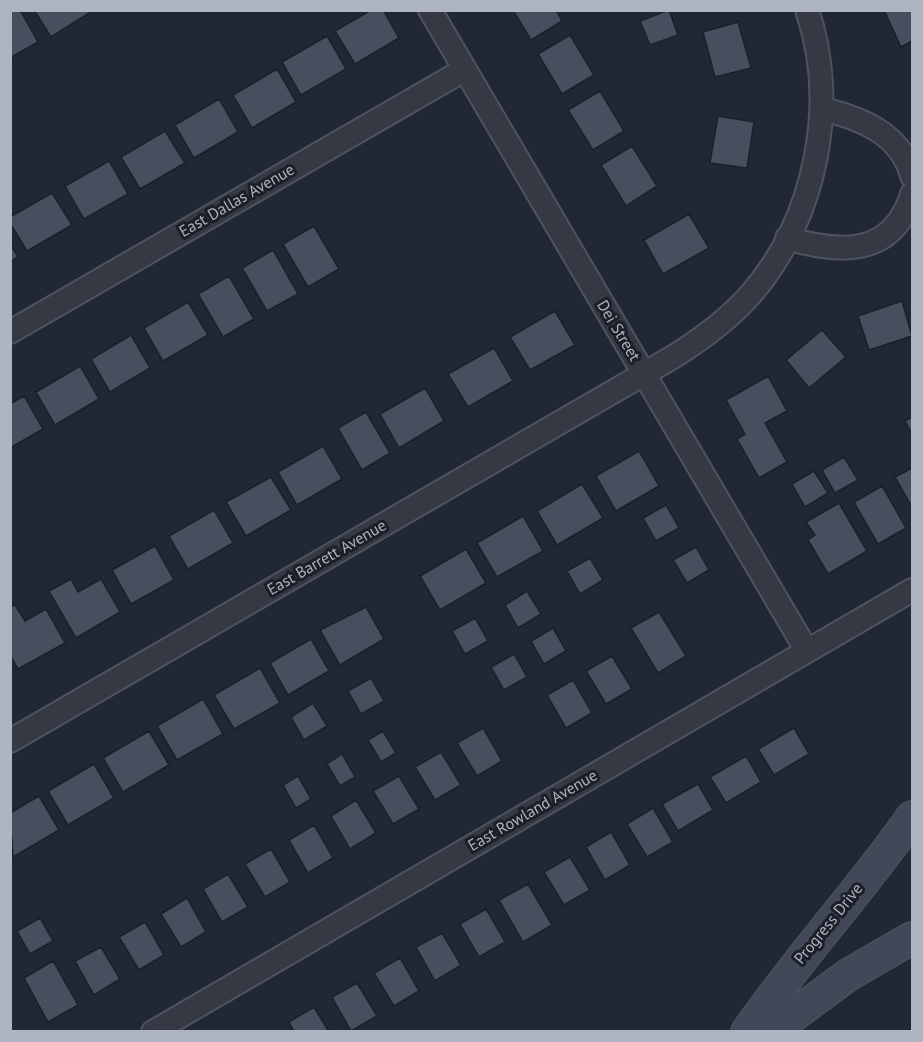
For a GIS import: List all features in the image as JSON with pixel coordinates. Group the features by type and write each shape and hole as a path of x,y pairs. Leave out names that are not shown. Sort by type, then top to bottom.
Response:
{"main road":[{"name":"Progress Drive","path":"747,1032 784,978 881,860 912,817"},
{"path":"771,1032 848,975 912,938"}],"street":[{"name":"Dei Street","path":"430,10 807,651"},
{"name":"East Barrett Avenue","path":"10,741 644,374 704,337 732,314 770,268 787,238 810,183 822,109 818,58 807,10"},
{"name":"East Dallas Avenue","path":"10,332 464,70"},
{"path":"822,109 867,122 879,130 901,151 909,164 912,176"},
{"path":"787,238 819,248 868,244 893,231 900,223 912,195"},
{"name":"East Rowland Avenue","path":"153,1032 912,590"}],"building":[{"path":"20,10 38,42 10,58 10,12"},
{"path":"34,10 94,10 51,37"},
{"path":"371,10 383,10 399,38 355,64 335,31"},
{"path":"513,10 556,10 562,21 531,40"},
{"path":"669,10 678,35 650,45 640,21"},
{"path":"884,10 912,10 912,41 901,47"},
{"path":"738,22 751,68 715,77 703,32"},
{"path":"570,35 594,75 562,94 538,54"},
{"path":"327,36 346,69 301,95 282,62"},
{"path":"277,69 296,102 252,128 233,95"},
{"path":"600,91 624,131 593,150 568,110"},
{"path":"219,99 238,132 194,158 175,125"},
{"path":"718,116 754,122 747,168 710,163"},
{"path":"165,131 185,163 140,189 121,157"},
{"path":"632,146 657,186 626,206 601,165"},
{"path":"109,161 128,194 84,219 65,186"},
{"path":"52,193 72,225 27,251 10,223 10,217"},
{"path":"689,214 709,248 663,274 644,240"},
{"path":"314,226 339,269 308,287 283,244"},
{"path":"10,244 18,257 10,262"},
{"path":"273,250 298,294 267,311 242,268"},
{"path":"229,276 254,319 223,337 198,294"},
{"path":"902,301 912,336 869,350 858,316"},
{"path":"188,302 208,335 163,361 144,328"},
{"path":"555,311 575,345 530,370 510,337"},
{"path":"822,330 846,357 809,388 786,360"},
{"path":"131,335 150,368 110,392 91,359"},
{"path":"494,348 513,381 468,407 448,374"},
{"path":"80,366 99,399 55,425 36,392"},
{"path":"768,376 787,411 765,423 787,462 759,478 737,439 745,434 726,400"},
{"path":"425,388 444,421 399,448 380,414"},
{"path":"24,396 43,429 10,448 10,404"},
{"path":"366,412 390,453 362,470 338,428"},
{"path":"912,417 912,434 905,421"},
{"path":"323,446 342,479 297,505 278,472"},
{"path":"639,451 659,486 616,511 596,476"},
{"path":"844,457 858,480 835,493 822,470"},
{"path":"912,468 912,507 895,477"},
{"path":"814,471 828,493 805,507 792,484"},
{"path":"271,477 291,510 246,536 226,502"},
{"path":"582,484 603,518 557,545 537,511"},
{"path":"882,486 906,528 878,544 854,502"},
{"path":"839,503 867,551 828,574 808,540 815,535 806,522"},
{"path":"666,505 679,528 656,541 643,518"},
{"path":"214,510 233,543 188,569 169,536"},
{"path":"523,516 543,551 497,577 477,543"},
{"path":"155,546 174,580 131,604 112,570"},
{"path":"696,547 709,570 687,583 673,560"},
{"path":"466,549 486,583 440,610 420,576"},
{"path":"590,558 603,580 580,594 567,571"},
{"path":"71,579 78,592 101,579 120,612 76,638 49,591"},
{"path":"527,591 541,614 518,628 505,605"},
{"path":"15,605 25,621 46,609 65,643 18,669 10,655 10,607"},
{"path":"366,607 384,639 340,665 320,630"},
{"path":"659,612 686,656 658,673 631,628"},
{"path":"475,618 488,641 465,654 452,631"},
{"path":"553,628 566,651 544,664 531,641"},
{"path":"311,639 329,671 288,695 270,663"},
{"path":"514,654 527,677 504,690 491,667"},
{"path":"612,656 632,689 606,704 586,671"},
{"path":"260,668 280,703 234,729 214,695"},
{"path":"371,678 384,701 361,714 348,691"},
{"path":"573,680 592,713 566,728 547,695"},
{"path":"203,699 223,734 177,760 157,726"},
{"path":"313,703 327,726 304,740 291,717"},
{"path":"483,728 502,761 477,776 457,743"},
{"path":"794,728 809,754 774,775 758,749"},
{"path":"149,731 169,765 123,792 103,758"},
{"path":"383,731 396,753 381,762 368,740"},
{"path":"441,752 461,785 435,800 415,767"},
{"path":"342,754 355,777 340,786 327,764"},
{"path":"746,756 761,782 726,803 710,777"},
{"path":"94,764 114,798 68,825 48,791"},
{"path":"298,776 311,799 296,808 283,785"},
{"path":"399,776 419,809 393,824 373,791"},
{"path":"698,784 713,810 678,831 662,804"},
{"path":"39,796 59,830 13,857 10,813"},
{"path":"356,800 376,833 350,849 331,816"},
{"path":"653,808 673,842 647,857 627,824"},
{"path":"314,825 333,858 308,873 289,840"},
{"path":"611,832 630,865 605,880 586,847"},
{"path":"271,849 290,882 265,897 245,864"},
{"path":"570,857 590,890 564,905 544,872"},
{"path":"228,874 248,907 222,922 203,889"},
{"path":"528,884 552,925 523,942 499,900"},
{"path":"187,898 206,932 181,947 161,914"},
{"path":"486,909 505,942 479,957 460,924"},
{"path":"40,918 53,941 30,954 17,931"},
{"path":"145,922 164,955 139,970 119,937"},
{"path":"442,933 461,965 435,981 416,947"},
{"path":"101,947 120,979 94,995 75,961"},
{"path":"400,958 419,991 394,1006 374,973"},
{"path":"53,961 78,1005 48,1022 24,978"},
{"path":"357,983 377,1016 351,1031 332,997"},
{"path":"314,1007 329,1032 294,1032 289,1022"}]}
